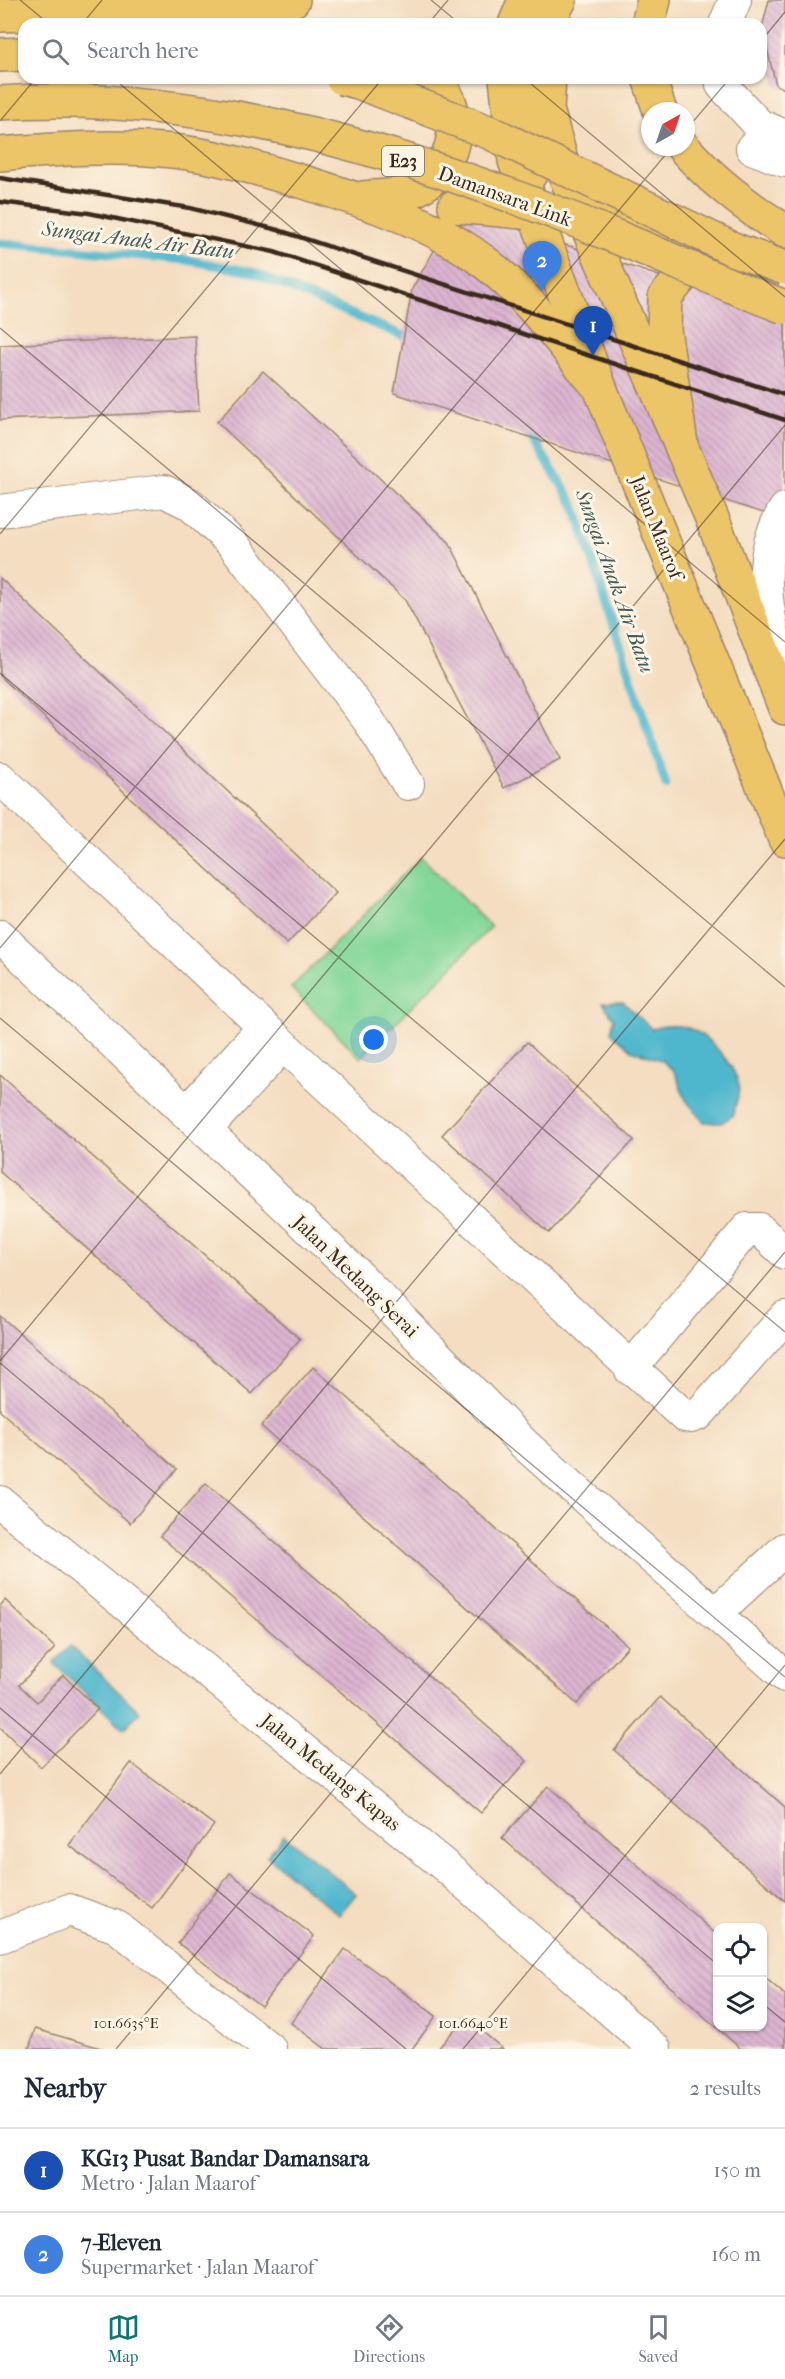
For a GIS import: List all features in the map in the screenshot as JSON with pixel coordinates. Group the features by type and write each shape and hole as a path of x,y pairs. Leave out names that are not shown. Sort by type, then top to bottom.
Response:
{"main road":[{"path":"0,15 214,9 293,0"},
{"path":"518,18 525,0"},
{"path":"550,18 560,0"},
{"path":"561,18 567,0"},
{"path":"650,18 654,0"},
{"path":"99,12 122,18"},
{"path":"0,55 18,54"},
{"path":"363,84 491,133 735,250 785,268"},
{"path":"355,199 409,193 432,180 454,145 453,120 444,88 440,84"},
{"name":"Jalan Maarof","path":"507,84 515,161 600,388 785,839"},
{"path":"525,84 524,97 536,160 531,175 529,198"},
{"path":"549,84 547,111 566,177 581,217 714,523 785,708"},
{"path":"651,84 657,102"},
{"name":"Damansara Link","path":"0,103 82,101 184,109 303,130 470,182 613,235 743,292 785,307"},
{"path":"0,154 63,148 173,151 264,170 355,199 431,227 487,264 511,286 600,388"},
{"path":"690,156 701,169 747,207 785,231"},
{"path":"355,199 440,207 486,200 529,198 581,217 785,262"},
{"path":"681,444 664,329 665,297 684,274 700,267 785,262"}],"street":[{"path":"728,18 735,0"},
{"path":"722,84 759,125 785,136"},
{"path":"752,148 785,161"},
{"path":"0,511 164,491 190,504 233,544 369,721 408,784"},
{"path":"785,509 774,525 775,550 764,590 785,691"},
{"path":"0,778 630,1369 684,1416 691,1417 699,1414 785,1317"},
{"name":"Jalan Medang Serai","path":"0,936 353,1270 524,1444 785,1676"},
{"path":"188,1115 266,1029"},
{"path":"188,1115 266,1029"},
{"path":"630,1369 747,1230 759,1229 785,1253"},
{"name":"Jalan Medang Kapas","path":"1,1506 445,1866 655,2049"},
{"path":"715,1614 785,1549"},
{"path":"0,1937 69,1910 117,1927 270,2049"}],"green space":[{"path":"421,857 491,927 361,1058 291,988"}],"water":[{"path":"623,1002 652,1029 668,1026 684,1027 701,1035 718,1050 737,1078 738,1097 733,1115 721,1123 704,1122 686,1100 674,1071 661,1060 632,1050 611,1032 614,1019 603,1003"},
{"path":"70,1646 140,1712 123,1729 54,1663"},
{"path":"284,1835 356,1894 339,1915 267,1856"}],"building":[{"path":"769,0 785,0 785,89 776,85 767,48 767,18 764,18"},
{"path":"458,209 785,318 785,520 394,393 412,289"},
{"path":"195,336 199,411 0,420 0,345"},
{"path":"263,371 449,542 560,760 504,788 405,600 217,422"},
{"path":"0,578 336,893 287,944 0,676"},
{"path":"527,1042 634,1140 549,1233 442,1135"},
{"path":"0,1075 300,1339 252,1394 0,1172"},
{"path":"0,1316 177,1469 130,1523 0,1411"},
{"path":"313,1367 628,1646 577,1704 261,1426"},
{"path":"206,1483 527,1761 481,1813 160,1536"},
{"path":"5,1600 55,1648 19,1685 37,1702 63,1675 98,1709 41,1767 0,1727 0,1606"},
{"path":"660,1697 785,1807 785,1901 614,1750"},
{"path":"131,1763 214,1825 152,1908 69,1845"},
{"path":"548,1786 713,1931 713,2024 502,1838"},
{"path":"230,1873 314,1936 261,2006 178,1943"},
{"path":"345,1949 436,2016 412,2049 326,2049 291,2023"},
{"path":"767,1979 785,1995 785,2049 741,2049 721,2031 767,2031"},
{"path":"465,2017 503,2049 438,2049"},
{"path":"35,2029 101,2048 101,2049 29,2049"}],"waterway":[{"name":"Sungai Anak Air Batu","path":"0,243 187,260 252,272 415,341"},
{"name":"Sungai Anak Air Batu","path":"526,429 574,504 666,785"}],"railway":[{"path":"0,178 190,208 278,230 785,395"},
{"path":"0,202 89,213 274,252 785,420"}],"place":[{"name":"7-Eleven","path":"542,291"},
{"name":"KG13 Pusat Bandar Damansara","path":"593,356"}]}
